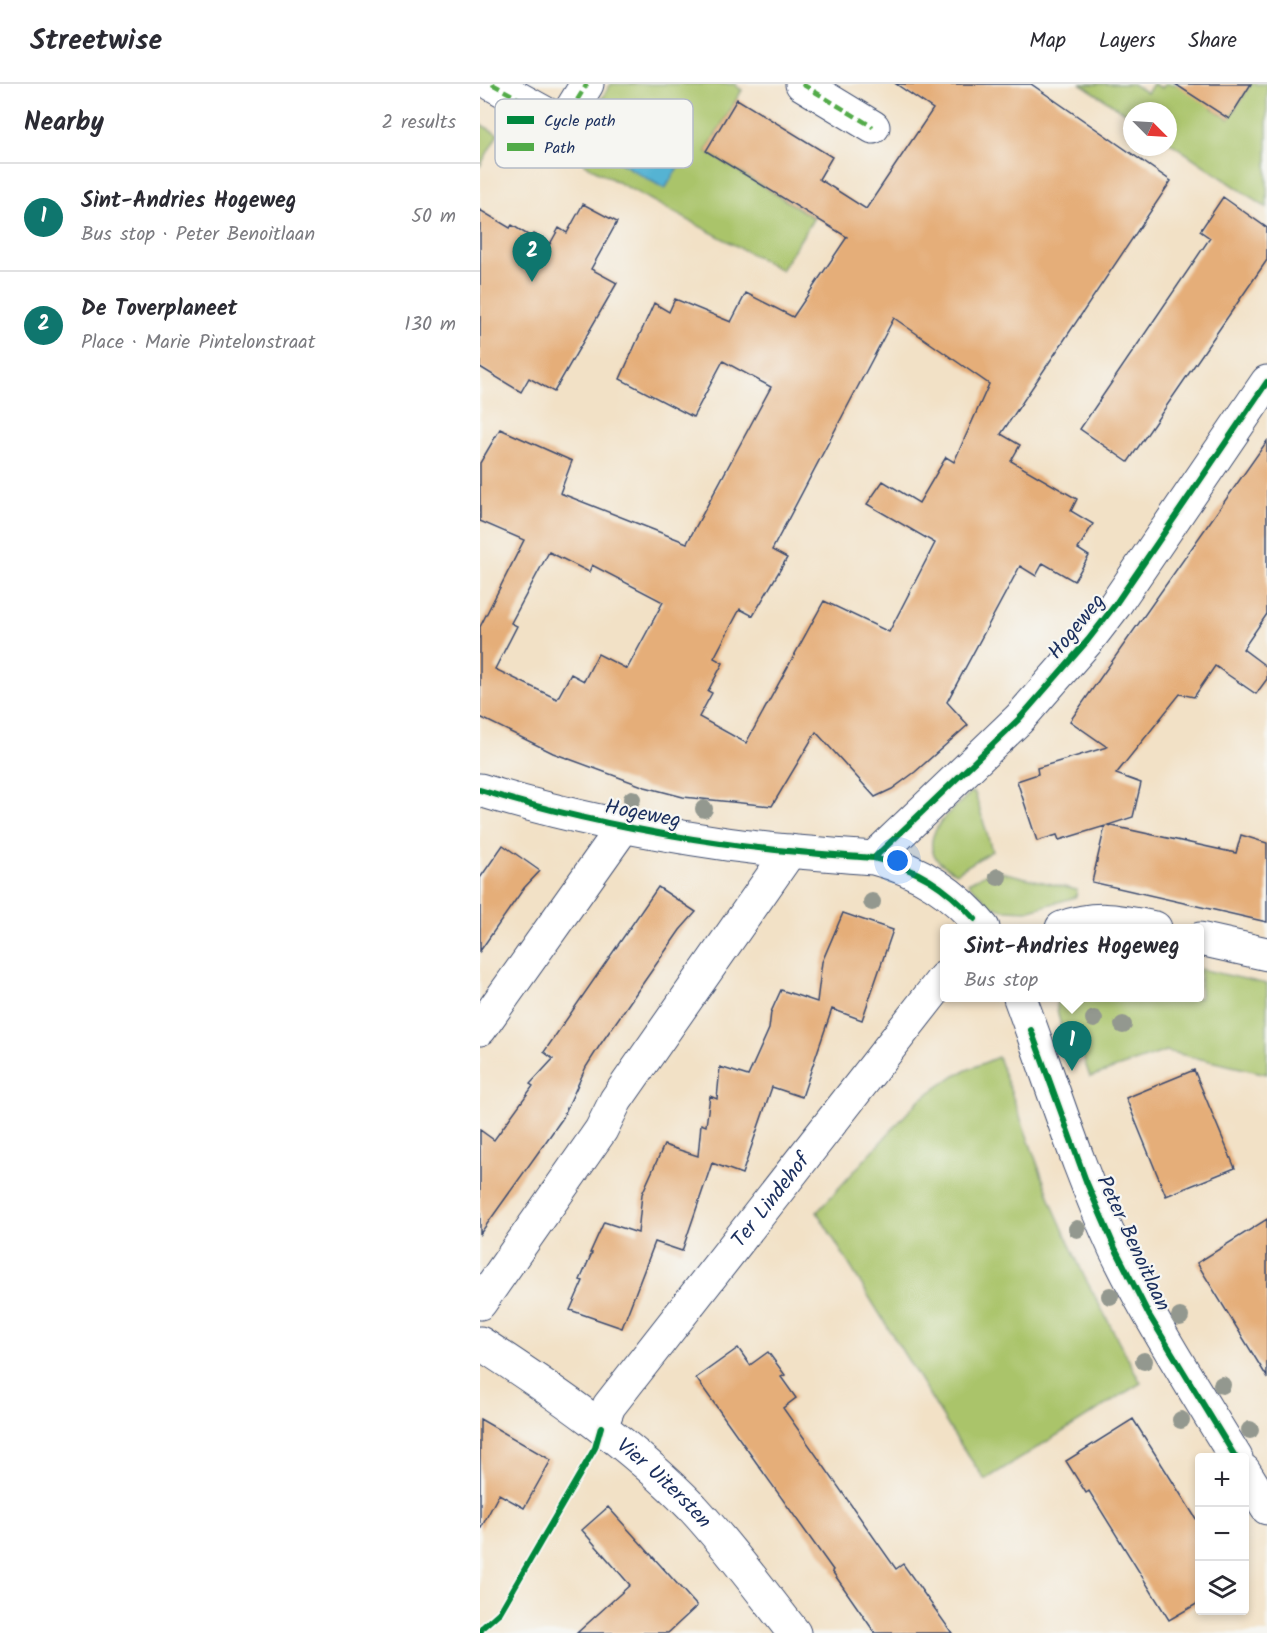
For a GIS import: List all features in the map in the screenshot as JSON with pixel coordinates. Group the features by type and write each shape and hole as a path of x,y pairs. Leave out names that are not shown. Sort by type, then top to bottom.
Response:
{"street":[{"path":"492,84 519,99"},
{"path":"578,99 587,84"},
{"path":"802,84 873,127"},
{"name":"Hogeweg","path":"874,858 1019,719 1088,640 1115,605 1267,382"},
{"name":"Hogeweg","path":"480,790 624,826 722,844 874,858 907,868 934,882 964,906 980,924"},
{"path":"480,1029 624,826"},
{"path":"480,1303 601,1130 616,1100 790,851"},
{"path":"1076,924 1086,921 1118,920 1136,924"},
{"path":"1204,940 1267,954"},
{"name":"Ter Lindehof","path":"601,1427 609,1406 916,1011 940,984"},
{"name":"Peter Benoitlaan","path":"1021,1002 1077,1159 1115,1248 1149,1315 1233,1453"},
{"name":"Vier Uitersten","path":"480,1343 601,1427 663,1480 694,1510 794,1633"},
{"path":"1249,1478 1267,1508"}],"green space":[{"path":"611,84 737,84 736,86 742,90 706,151 814,218 781,270 591,168 693,168 693,99 602,99"},
{"path":"1081,84 1133,84 1147,93 1153,84 1162,88 1165,84 1175,84 1215,102 1212,108 1229,119 1251,84 1267,84 1267,208 1177,147 1177,102 1123,102 1123,111"},
{"path":"480,124 495,132 495,139 480,166"},
{"path":"971,792 975,793 992,851 956,873 936,858 932,848 932,839 942,821"},
{"path":"993,870 1077,890 1076,897 1027,911 1003,910 992,906 968,883"},
{"path":"1204,970 1267,984 1267,1074 1166,1051 1090,1077 1073,1027 1062,1031 1057,1002 1204,1002"},
{"path":"998,1057 1054,1209 1084,1276 1141,1383 985,1480 952,1432 817,1212 918,1101 955,1075"}],"water":[{"path":"629,168 678,168 665,189"}],"building":[{"path":"896,84 1031,84 1123,148 1123,156 1135,156 1171,181 1001,434 1020,445 1011,461 1077,499 1071,511 1093,524 1078,549 1089,556 1074,581 1043,563 1036,576 1020,566 947,702 968,725 915,772 892,789 875,797 816,732 772,806 683,797 645,787 553,753 480,717 480,627 524,540 480,521 480,463 500,429 572,461 560,493 687,543 771,387 723,361 693,417 620,379 654,303 669,312 675,299 731,322 746,293 793,317 847,237 706,151 737,99 832,157 819,179 866,209 933,109","holes":["894,318 989,384 954,462 946,457 919,503 883,481 867,504 935,543 889,632 824,601 746,743 699,717 712,693 708,691 723,663 714,658 740,609 753,616 787,558 772,550","549,552 589,572 592,565 663,602 627,669 598,654 584,681 571,674 557,699 495,669 517,626 511,623"]},
{"path":"1175,84 1251,84 1229,119"},
{"path":"1223,197 1267,228 1267,260 1128,462 1080,429 1210,238 1200,231"},
{"path":"583,204 617,222 591,269 617,283 554,392 529,378 521,392 480,367 480,210 510,228 512,225 531,237 534,234 550,244 559,228 567,233"},
{"path":"1267,441 1267,614 1243,649 1267,667 1267,679 1256,694 1215,666 1194,697 1180,694 1116,774 1141,783 1133,817 1108,825 1236,853 1241,835 1267,843 1267,922 1092,882 1105,826 1059,840 1057,835 1037,841 1017,781 1038,774 1037,768 1107,747 1070,721"},
{"path":"503,845 540,871 524,888 480,951 480,878"},
{"path":"658,887 696,912 680,930 600,1045 586,1067 562,1119 480,1234 480,1130 494,1140 533,1086 530,1084 553,1059 544,1052"},
{"path":"843,913 893,930 862,1020 832,1009 802,1097 772,1087 742,1174 712,1163 682,1251 655,1242 622,1328 570,1310 583,1281 580,1280 592,1253 590,1253 604,1222 638,1233 642,1194 664,1145 698,1156 701,1124 706,1126 710,1096 717,1099 720,1067 748,1076 769,1029 771,1012 781,990 817,1002 822,962"},
{"path":"1194,1070 1235,1168 1166,1196 1126,1098"},
{"path":"1267,1219 1267,1377 1197,1263"},
{"path":"738,1348 750,1365 768,1352 785,1375 781,1377 796,1398 783,1408 896,1569 903,1564 952,1633 875,1633 833,1570 696,1378"},
{"path":"480,1419 551,1460 524,1508 499,1494 480,1530"},
{"path":"1133,1419 1195,1517 1195,1605 1169,1620 1089,1491 1086,1493 1066,1461"},
{"path":"608,1507 697,1606 668,1633 577,1633 630,1585 582,1530"}],"marked path":[{"path":"492,84 519,99"},
{"path":"578,99 587,84"},
{"path":"802,84 873,127"}],"cycle path":[{"path":"874,858 1019,719 1088,640 1115,605 1267,382"},
{"path":"480,790 569,814 659,833 758,848 874,858 890,862 930,880 953,897 975,919"},
{"path":"1031,1030 1086,1181 1115,1248 1149,1315 1233,1453"},
{"path":"480,1632 500,1612 595,1448 601,1427"}],"place":[{"name":"De Toverplaneet","path":"532,282"},
{"name":"Sint-Andries Hogeweg","path":"1072,1071"}]}
